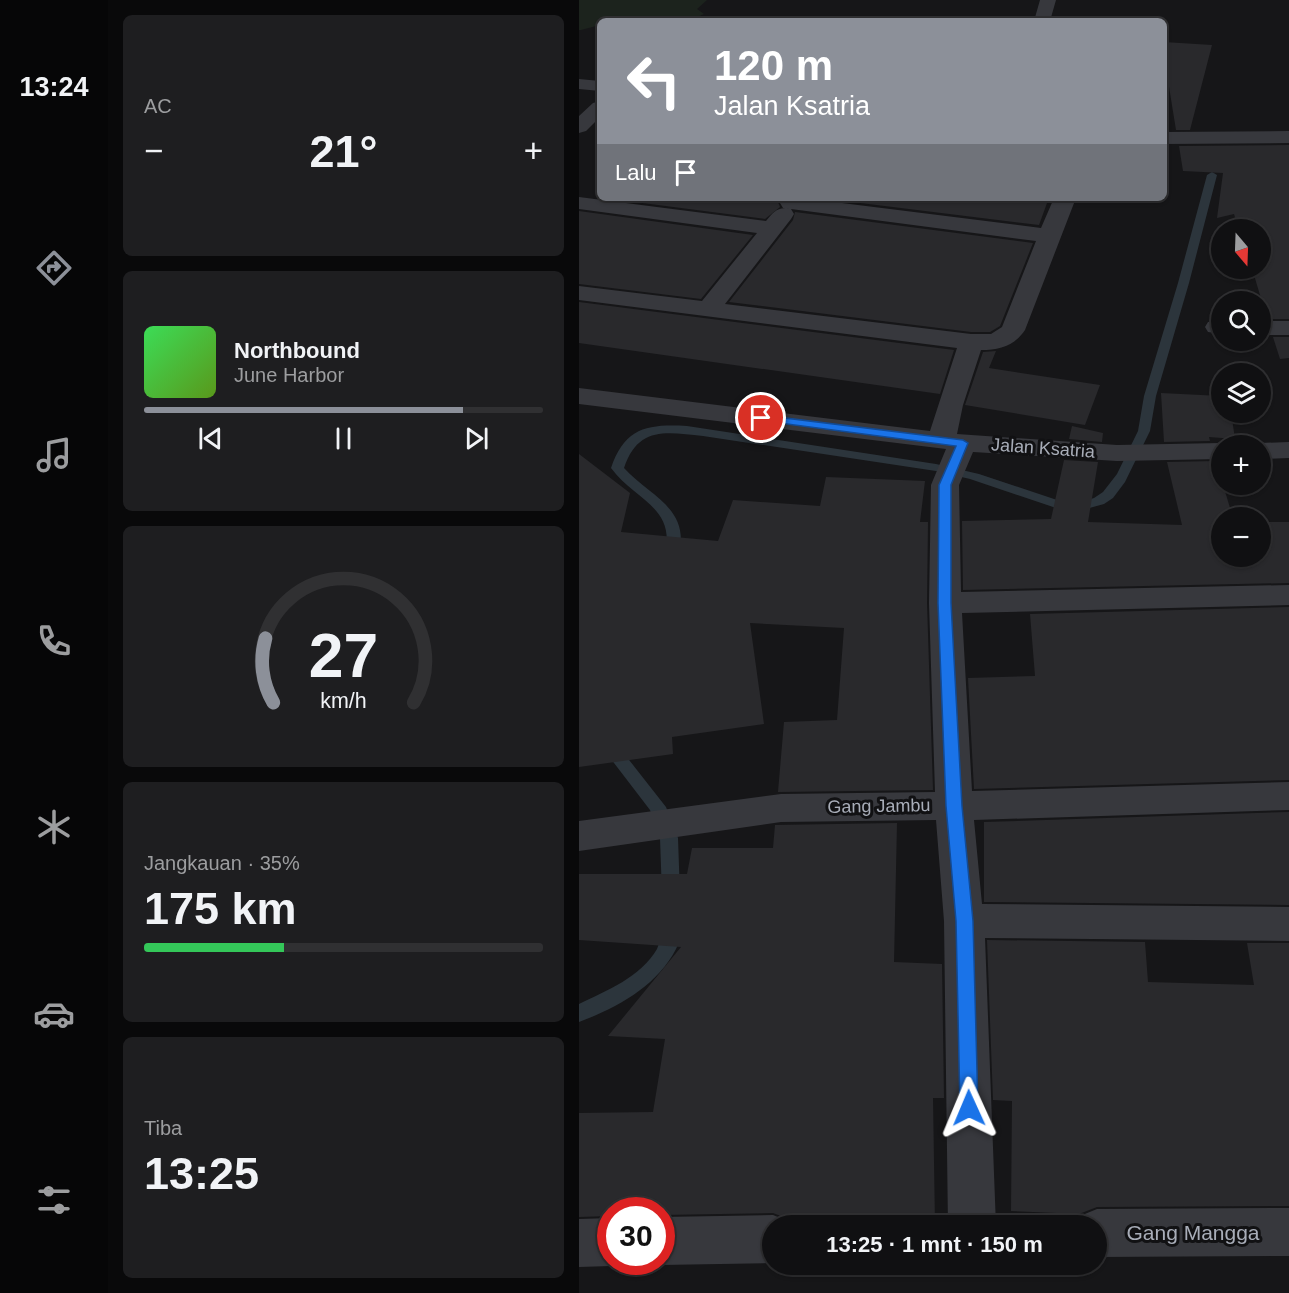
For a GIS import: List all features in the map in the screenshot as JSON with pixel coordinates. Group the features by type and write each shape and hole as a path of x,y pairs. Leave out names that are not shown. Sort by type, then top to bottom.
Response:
{"street":[{"path":"1043,18 1048,0"},
{"path":"579,84 597,86"},
{"path":"579,128 597,110"},
{"path":"1167,138 1289,137"},
{"path":"708,310 792,201"},
{"path":"800,201 1049,236"},
{"path":"579,293 971,342 993,342 1005,338 1013,330 1064,201"},
{"path":"579,203 773,228"},
{"path":"1271,327 1289,328"},
{"path":"971,342 950,405 951,457 945,603 954,806 965,921 972,1215"},
{"name":"Jalan Ksatria","path":"579,396 951,457 1211,451"},
{"path":"1271,451 1289,450"},
{"path":"945,603 1289,595"},
{"name":"Gang Jambu","path":"579,836 781,807 954,806 1289,796"},
{"path":"965,921 1289,924"},
{"name":"Gang Mangga","path":"1107,1233 1289,1232"},
{"path":"675,1241 762,1239"},
{"path":"579,1243 597,1242"}],"shaded area":[{"path":"579,0 707,0 697,9 704,14 695,18 597,18 597,26 579,30"}],"building":[{"path":"1167,42 1212,45 1190,130 1176,130 1167,74"},
{"path":"1289,145 1289,319 1271,319 1271,291 1259,291 1255,279 1271,279 1271,219 1236,219 1234,214 1217,218 1223,173 1183,171 1179,146"},
{"path":"627,201 778,201 780,207 765,219"},
{"path":"844,201 1029,201 1047,203 1039,225"},
{"path":"579,211 753,235 701,299 579,284"},
{"path":"795,212 1033,243 1000,326 990,332 971,332 729,302 793,220"},
{"path":"579,302 954,350 940,394 579,343"},
{"path":"1273,337 1289,337 1289,358 1280,359"},
{"path":"996,351 989,368 1100,385 1085,425 965,405 983,352"},
{"path":"1161,393 1211,396 1211,423 1233,423 1234,435 1211,435 1210,441 1164,442"},
{"path":"1072,426 1103,433 1102,442 1069,439"},
{"path":"579,454 630,493 621,532 718,541 733,500 820,506 826,477 925,481 920,522 928,522 927,603 933,790 778,792 784,722 837,720 844,628 750,623 764,724 672,737 673,754 579,767"},
{"path":"1064,460 1098,462 1088,522 1182,525 1167,462 1211,461 1211,495 1226,495 1230,507 1211,507 1211,567 1271,567 1271,522 1289,522 1289,583 963,590 962,521 1051,519"},
{"path":"1289,607 1289,780 974,789 968,678 1035,676 1030,614"},
{"path":"1289,812 1289,905 984,902 984,822"},
{"path":"897,823 894,962 942,964 944,1098 933,1098 935,1215 778,1215 773,1213 675,1215 675,1197 597,1197 597,1216 579,1217 579,1113 653,1112 665,1039 608,1036 681,947 579,940 579,874 687,874 692,848 773,848 775,825"},
{"path":"987,940 1145,942 1148,982 1254,985 1247,943 1289,943 1289,1206 1097,1207 1079,1214 1011,1211 1012,1101 993,1100"}],"waterway":[{"path":"672,555 675,534 671,520 617,468 628,445 642,433 648,431 673,429 703,432 936,467 974,476 1065,507 1088,505 1104,498 1123,474 1144,431 1150,396 1212,175"},
{"path":"609,746 658,807 669,838 671,895"},
{"path":"579,1013 623,991 651,970 662,958 669,943 672,927"}],"route":[{"path":"761,418 963,443 945,485 945,603 954,806 965,921 969,1108"}]}
